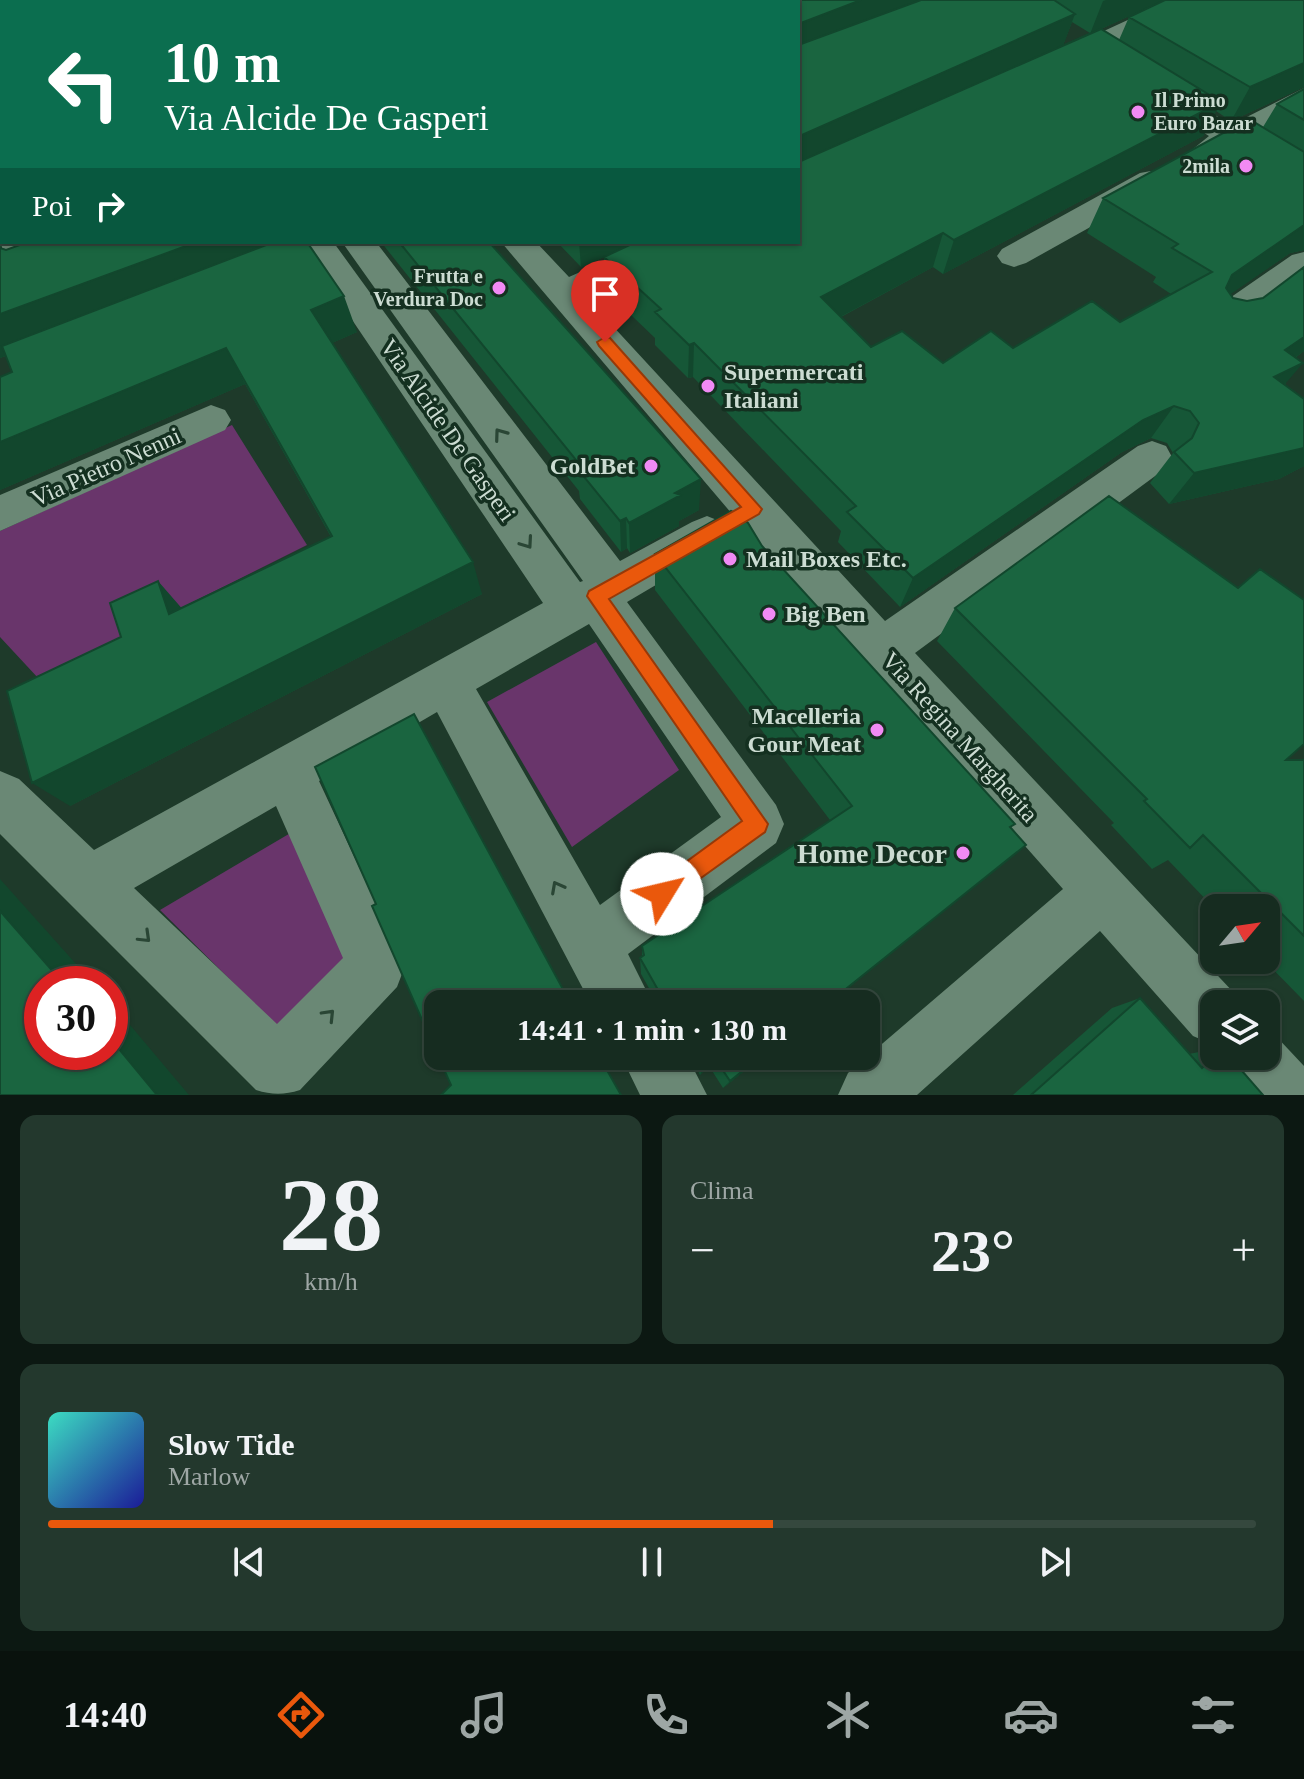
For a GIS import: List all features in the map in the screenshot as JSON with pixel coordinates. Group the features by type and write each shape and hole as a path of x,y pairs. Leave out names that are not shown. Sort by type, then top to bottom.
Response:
{"street":[{"path":"1030,76 1191,0"},
{"path":"1063,32 1114,65"},
{"path":"1140,81 1304,183"},
{"path":"1014,256 1304,96"},
{"path":"21,256 91,244"},
{"name":"Via Regina Margherita","path":"520,244 753,509 1200,1000"},
{"path":"562,294 671,244"},
{"name":"Via Alcide De Gasperi","path":"329,249 594,597 757,824 590,947"},
{"path":"1224,320 1304,263"},
{"name":"Via Pietro Nenni","path":"0,514 211,420"},
{"path":"881,650 1152,457"},
{"path":"89,883 753,509"},
{"path":"446,682 615,990"},
{"path":"0,797 278,1068 376,966 288,773"},
{"path":"870,1095 1102,892"},
{"path":"660,1070 675,1095"},
{"path":"1265,1070 1288,1095"}],"shaded area":[{"path":"232,425 307,545 39,679 0,637 0,531"},
{"path":"596,642 679,770 572,847 487,702"},
{"path":"299,828 352,965 281,1030 160,910"}],"building":[{"path":"800,0 861,0 801,23 801,44 921,0 1054,0 1075,14 802,135 801,161 1101,29 1221,102 954,240 943,233 821,297 871,347 902,331 943,363 991,331 1013,348 1092,301 1120,322 1212,272 1172,248 1178,244 1103,198 1249,119 1304,152 1304,225 1232,275 1226,288 1233,298 1247,301 1263,298 1304,267 1304,337 1285,350 1303,363 1274,377 1304,399 1304,448 1194,473 1174,452 1192,438 1199,423 1190,411 1174,406 1143,420 913,578 847,512 856,506 694,343 689,345 655,312 661,309 604,257 632,244 800,244"},
{"path":"1165,0 1304,0 1304,63 1250,87 1129,17"},
{"path":"1304,89 1304,120 1277,104"},
{"path":"22,244 192,244 0,314 0,248 6,250"},
{"path":"269,244 308,244 344,296 311,310 473,562 32,783 7,691 121,637 110,603 158,581 169,614 332,536 226,348 0,442 0,377 12,372 2,346"},
{"path":"401,244 491,244 701,479 675,493 681,495 629,523 626,518 620,521 576,467 581,466"},
{"path":"1109,496 1238,588 1260,569 1304,600 1304,744 1286,760 1304,760 1304,936 1280,912 1280,894 1262,894 1203,835 1190,848 1144,801 1147,799 955,608"},
{"path":"731,511 739,515 748,523 762,546 1015,824 1010,827 1026,845 845,990 658,990 640,958 644,955 642,946 852,806 655,554"},
{"path":"414,714 563,990 424,990 424,1024 372,906 376,904 315,767"},
{"path":"0,911 48,966 24,966 24,1070 128,1070 128,1060 157,1095 0,1095"},
{"path":"1140,998 1200,1066 1200,1070 1241,1070 1263,1095 1031,1095"},
{"path":"444,1070 607,1070 621,1095 441,1095 451,1085"},
{"path":"723,1070 744,1070 730,1081"}],"place":[{"name":"Il Primo Euro Bazar","path":"1138,112"},
{"name":"2mila","path":"1246,166"},
{"name":"Frutta e Verdura Doc","path":"499,288"},
{"name":"Supermercati Italiani","path":"708,386"},
{"name":"GoldBet","path":"651,466"},
{"name":"Mail Boxes Etc.","path":"730,559"},
{"name":"Big Ben","path":"769,614"},
{"name":"Macelleria Gour Meat","path":"877,730"},
{"name":"Home Decor","path":"963,853"}],"route":[{"path":"605,342 753,509 596,596 757,824 662,894"}]}
